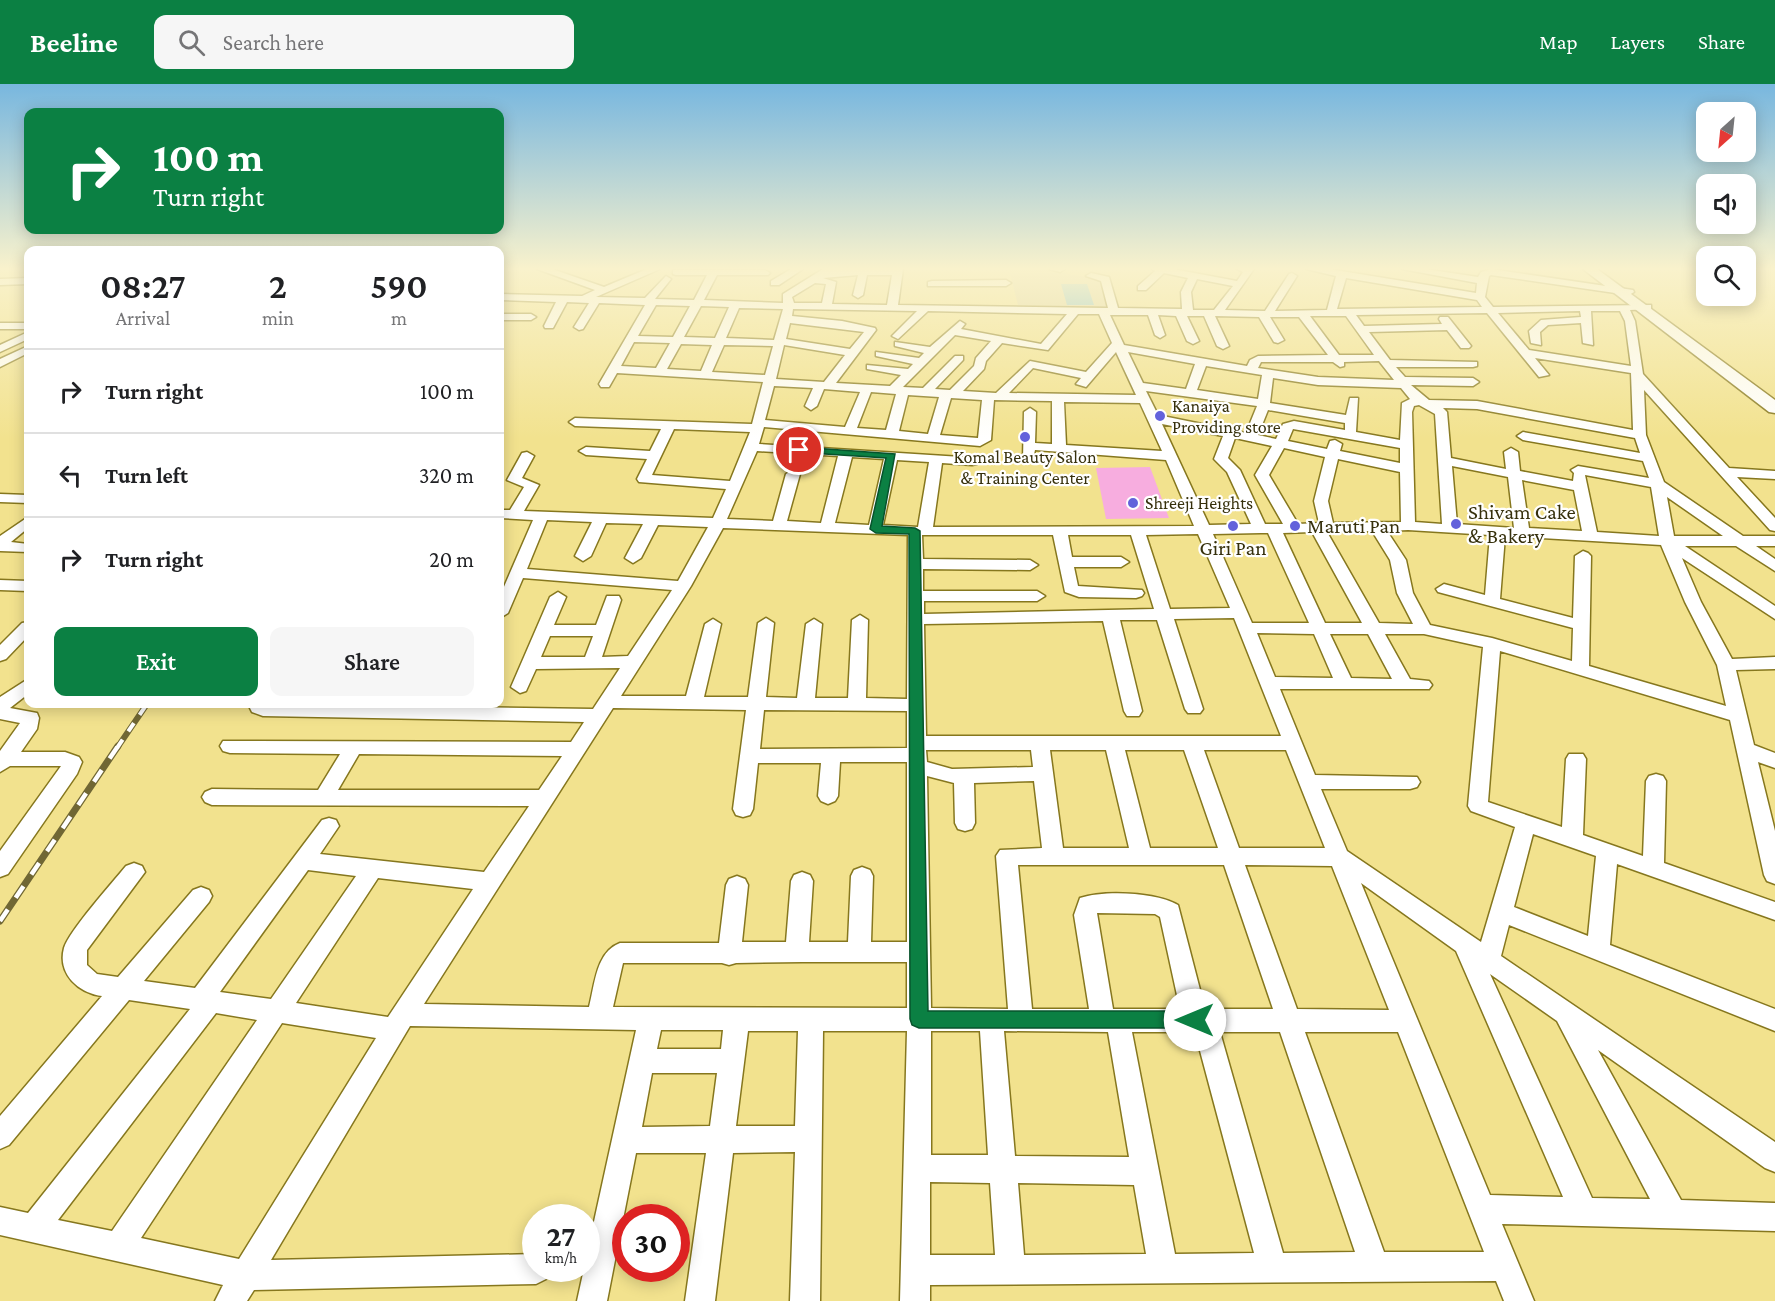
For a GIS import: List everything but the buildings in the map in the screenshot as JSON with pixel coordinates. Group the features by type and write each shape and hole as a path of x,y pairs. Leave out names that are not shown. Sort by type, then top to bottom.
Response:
{"main road":[{"path":"1664,326 1775,408"},
{"path":"1667,326 1775,401"}],"street":[{"path":"0,331 6,326 24,326"},
{"path":"605,384 638,326"},
{"path":"660,372 684,326"},
{"path":"705,375 726,326"},
{"path":"230,1301 399,1022 683,586 736,486 756,433 782,326"},
{"path":"820,326 835,334 855,353"},
{"path":"835,334 840,326"},
{"path":"909,326 898,340 933,351"},
{"path":"892,433 898,390 910,373 958,326"},
{"path":"984,326 1032,334"},
{"path":"953,331 1046,347 1063,326"},
{"path":"1112,326 1117,345 1171,456 1243,621 1519,1301"},
{"path":"1159,326 1160,334"},
{"path":"1188,326 1193,341"},
{"path":"1216,326 1223,346"},
{"path":"1271,326 1278,340"},
{"path":"1312,326 1347,372"},
{"path":"1503,326 1543,375"},
{"path":"1537,343 1534,331 1540,326"},
{"path":"1587,326 1589,343"},
{"path":"1631,326 1640,435 1658,484 1667,540 1693,602 1726,665 1747,750 1768,811 1774,871"},
{"path":"1360,328 1450,327 1465,346"},
{"path":"631,339 778,342 866,328 871,332 855,353 823,385 811,406"},
{"path":"1360,328 1402,382 1424,403 1441,412 1450,528"},
{"path":"5,346 24,337"},
{"path":"933,437 949,393 980,367 980,360 999,340"},
{"path":"1117,345 1318,381 1402,382 1439,378 1473,382"},
{"path":"1059,448 1064,399 1117,345"},
{"path":"5,346 24,347"},
{"path":"0,364 24,349"},
{"path":"1526,353 1636,372 1775,527"},
{"path":"880,354 922,362"},
{"path":"926,392 959,358"},
{"path":"1252,369 1254,362 1258,359 1336,358 1473,364"},
{"path":"1293,359 1302,372"},
{"path":"1190,393 1202,361"},
{"path":"575,422 756,433 850,430 982,441 993,396 1027,365 1088,376"},
{"path":"872,367 910,373"},
{"path":"614,369 926,392 1064,399 1140,393 1190,393 1352,420"},
{"path":"1251,437 1264,405 1270,374"},
{"path":"1439,378 1465,404"},
{"path":"850,430 867,388"},
{"path":"1354,401 1352,420 1333,455 1321,501 1322,527 1404,684"},
{"path":"1408,526 1407,405 1465,404 1640,435"},
{"path":"1566,406 1583,424"},
{"path":"1030,412 1028,451 1059,448 1171,456"},
{"path":"1152,418 1408,469"},
{"path":"669,426 643,477 647,481 736,486"},
{"path":"1293,528 1262,475 1290,426 1408,445"},
{"path":"756,433 846,453 972,461"},
{"path":"1231,433 1221,459 1233,470 1267,529 1319,628 1345,684"},
{"path":"1523,436 1647,458"},
{"path":"1574,444 1590,537"},
{"path":"586,451 655,455"},
{"path":"1511,452 1522,532"},
{"path":"827,527 846,453"},
{"path":"507,514 532,485 514,480 527,456"},
{"path":"876,529 891,456"},
{"path":"915,1301 919,1019 915,564 936,459"},
{"path":"1445,461 1581,487"},
{"path":"1578,470 1658,484 1775,566"},
{"path":"1726,472 1775,475"},
{"path":"779,525 793,474"},
{"path":"0,498 24,499"},
{"path":"507,514 920,531 1137,531 1408,526 1590,537 1775,541"},
{"path":"504,604 542,516"},
{"path":"583,556 601,518"},
{"path":"633,558 653,520"},
{"path":"12,543 24,526"},
{"path":"1376,526 1398,560 1405,593 1424,629"},
{"path":"1059,530 1074,591 1136,593"},
{"path":"1137,531 1194,709"},
{"path":"1492,601 1498,531"},
{"path":"1667,540 1775,614"},
{"path":"1580,669 1583,556"},
{"path":"1066,562 1121,562"},
{"path":"915,564 1030,565"},
{"path":"517,573 683,586"},
{"path":"3,588 24,586"},
{"path":"1443,589 1581,625"},
{"path":"916,597 1037,596"},
{"path":"520,687 558,597"},
{"path":"592,662 613,600"},
{"path":"916,619 1164,614 1319,628 1424,629 1492,643 1738,716"},
{"path":"1110,615 1133,711"},
{"path":"857,704 860,620"},
{"path":"743,809 766,622"},
{"path":"693,703 713,624"},
{"path":"805,704 814,624"},
{"path":"543,631 603,630"},
{"path":"0,655 24,631"},
{"path":"1492,643 1478,806 1775,911"},
{"path":"530,663 633,662"},
{"path":"1726,665 1775,663"},
{"path":"1267,683 1423,685"},
{"path":"0,706 24,688"},
{"path":"258,708 263,710 311,708 604,709 693,703 916,705"},
{"path":"0,713 30,718 28,729 2,762"},
{"path":"750,756 917,755 1040,745 1291,743"},
{"path":"1114,744 1141,855"},
{"path":"1192,744 1375,1267"},
{"path":"1040,745 1053,855"},
{"path":"230,746 578,749"},
{"path":"324,797 354,747"},
{"path":"1747,750 1775,761"},
{"path":"917,755 946,775 1044,774"},
{"path":"828,796 831,756"},
{"path":"0,868 70,769 72,762 65,759 2,762"},
{"path":"1572,839 1576,759"},
{"path":"964,775 965,823"},
{"path":"1653,868 1656,781"},
{"path":"1307,782 1410,782"},
{"path":"212,797 546,798"},
{"path":"1488,958 1526,823"},
{"path":"35,1227 206,1000 329,826"},
{"path":"1598,950 1607,852"},
{"path":"1021,1019 1006,860 1010,855 1339,857 1775,1158"},
{"path":"303,861 490,882"},
{"path":"119,1246 274,1011 372,869"},
{"path":"134,872 76,948 73,960 76,970 84,979 93,984 274,1011 399,1022 598,1018 1406,1021"},
{"path":"859,953 862,876"},
{"path":"797,954 802,881"},
{"path":"729,954 737,885"},
{"path":"0,1136 201,896"},
{"path":"1163,1268 1146,1171 1085,915 1088,905 1159,905 1170,912 1272,1268"},
{"path":"1501,912 1775,1020"},
{"path":"1464,942 1584,1212"},
{"path":"598,1018 615,956 620,953 918,952"},
{"path":"1564,1012 1673,1214"},
{"path":"600,1237 625,1140 651,1018"},
{"path":"700,1301 737,1018"},
{"path":"805,1301 811,1019"},
{"path":"991,1020 1011,1270"},
{"path":"642,1060 732,1062"},
{"path":"625,1140 808,1139"},
{"path":"916,1168 1146,1171"},
{"path":"1482,1209 1775,1217"},
{"path":"0,1221 246,1275 522,1269"},
{"path":"915,1270 1504,1266"},
{"path":"592,1282 592,1301"}],"railway":[{"path":"117,748 144,708"},
{"path":"0,921 118,746"}],"place":[{"name":"Kanaiya Providing store","path":"1160,416"},
{"name":"Komal Beauty Salon & Training Center","path":"1025,437"},
{"name":"Shreeji Heights","path":"1133,503"},
{"name":"Shivam Cake & Bakery","path":"1456,524"},
{"name":"Giri Pan","path":"1233,526"},
{"name":"Maruti Pan","path":"1295,526"}],"route":[{"path":"799,450 891,456 876,529 915,531 919,1019 1195,1020"}]}
